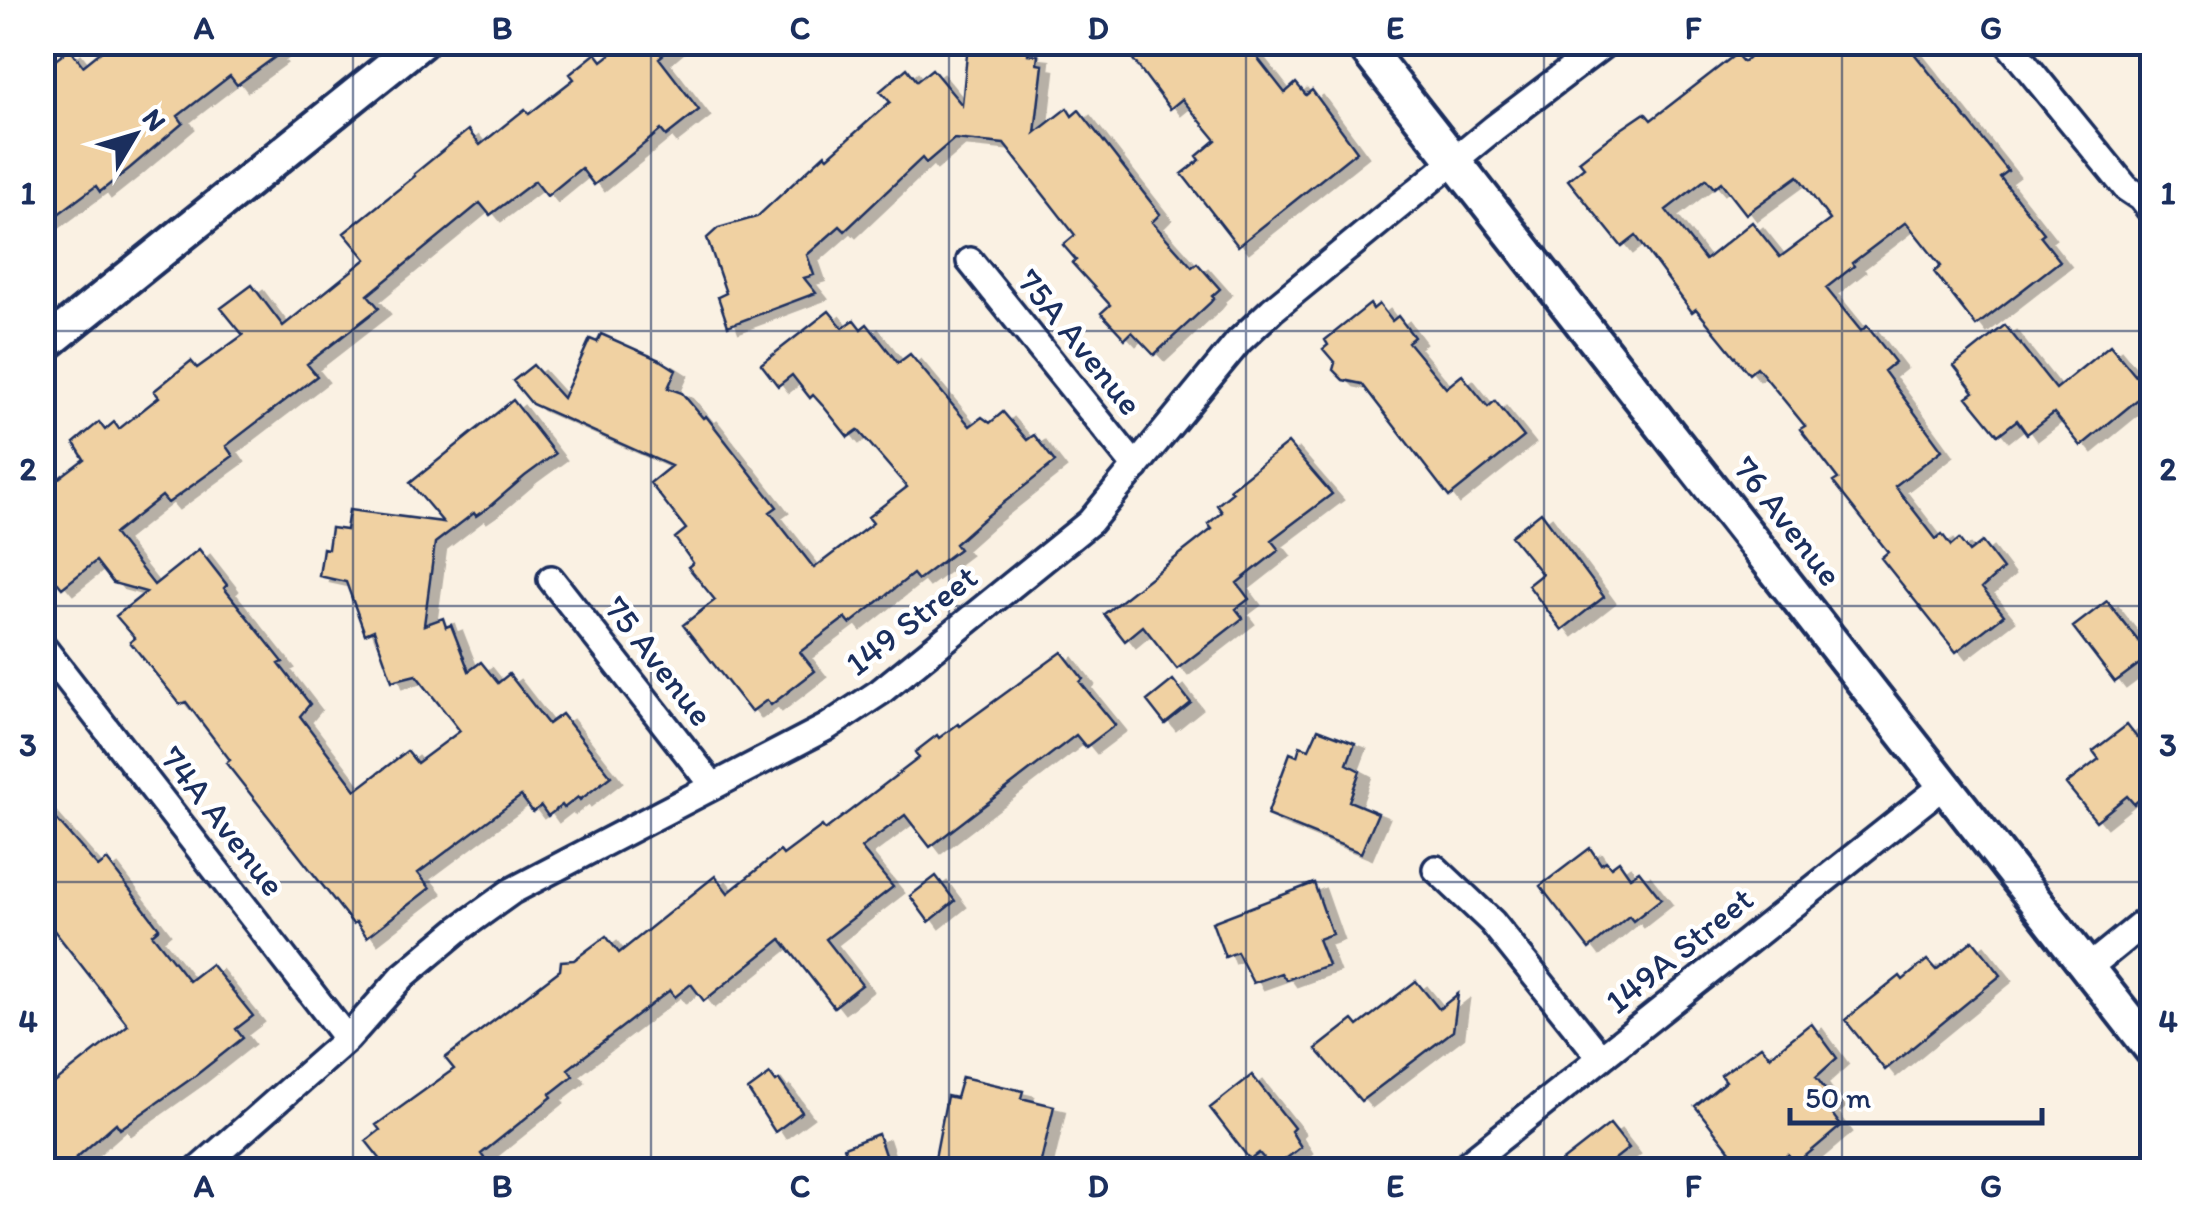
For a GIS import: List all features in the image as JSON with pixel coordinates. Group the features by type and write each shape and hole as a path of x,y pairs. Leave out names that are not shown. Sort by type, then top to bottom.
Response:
{"street":[{"path":"42,347 421,42"},
{"name":"76 Avenue","path":"1361,42 2152,1050"},
{"name":"149 Street","path":"198,1170 347,1039 403,976 512,891 827,728 880,692 1090,522 1261,320 1454,161 1607,42"},
{"path":"2008,42 2126,188 2152,212"},
{"name":"75A Avenue","path":"970,261 1136,467"},
{"name":"75 Avenue","path":"550,579 713,786"},
{"name":"74A Avenue","path":"42,646 347,1039"},
{"name":"149A Street","path":"1460,1170 1944,785"},
{"path":"1436,870 1492,922 1601,1058"},
{"path":"2088,968 2152,916"}],"building":[{"path":"113,42 289,42 237,85 230,76 178,116 183,123 100,192 96,186 42,226 42,70 70,49 83,66"},
{"path":"626,42 678,42 659,58 699,110 666,136 661,130 594,185 581,168 547,196 535,181 490,215 480,203 368,295 379,308 307,364 317,376 226,446 233,456 168,503 162,496 114,534 154,585 199,549 227,585 224,588 283,662 279,664 310,704 300,716 356,790 407,751 417,763 460,731 416,675 392,681 374,630 365,634 346,582 319,576 331,528 346,530 349,510 443,522 410,483 513,400 555,454 489,507 476,516 474,513 435,543 424,625 443,618 446,627 451,625 469,671 481,662 498,683 509,674 548,724 562,714 611,776 580,800 578,797 564,808 562,805 548,816 541,806 533,812 521,796 418,873 430,888 367,937 226,763 230,760 186,702 180,704 130,642 135,638 116,616 146,592 113,583 96,561 62,588 42,564 42,491 84,459 74,443 99,422 105,430 114,422 119,429 159,397 154,391 191,361 197,368 243,335 221,308 252,285 283,326 366,259 344,233 414,174 468,130 480,145 525,109 529,114 574,79 570,74 596,53 602,61"},
{"path":"1120,42 1245,42 1285,93 1296,83 1306,95 1312,90 1357,151 1238,246 1182,174 1216,140 1182,99 1170,109"},
{"path":"1767,42 1905,42 2008,171 2000,177 2044,233 2040,236 2060,261 1976,326 1934,272 1941,266 1906,222 1826,288 1861,331 1867,326 1895,362 1884,371 1942,450 1895,486 1936,539 1942,534 1951,546 1959,539 1969,552 1982,542 2003,569 1982,588 2004,615 1956,652 1881,558 1888,552 1833,482 1838,479 1800,429 1805,426 1757,367 1749,374 1696,309 1692,312 1636,236 1622,247 1568,180 1584,167 1579,161 1645,113 1651,120 1736,54 1743,62","holes":["1798,176 1830,220 1780,257 1752,222 1705,260 1666,210 1706,179 1714,188 1721,182 1746,214"]},
{"path":"968,44 1028,50 1028,54 1038,55 1037,64 1043,65 1035,133 1067,108 1072,116 1079,110 1160,214 1152,222 1192,267 1197,263 1220,289 1210,303 1154,355 1132,332 1125,339 1101,313 1110,305 1072,263 1076,260 1063,245 1075,235 1004,144 954,139 926,163 922,158 845,231 840,226 807,255 814,275 804,278 816,293 728,326 718,297 726,293 707,238 718,228 757,217 825,154 828,157 890,102 880,91 907,68 917,81 932,69 962,105"},
{"path":"1370,304 1373,309 1379,304 1392,321 1398,316 1414,337 1408,342 1446,388 1462,375 1488,407 1495,401 1524,437 1449,497 1362,384 1343,380 1323,349 1328,345 1325,340"},
{"path":"829,311 843,328 854,320 861,329 867,324 898,363 910,354 970,426 982,417 990,423 1003,412 1027,440 1034,435 1055,462 982,520 955,544 959,549 918,580 913,574 850,624 845,618 800,652 815,671 771,705 767,700 751,712 683,625 715,600 688,567 693,563 675,538 686,529 650,483 671,466 532,404 513,381 533,365 563,398 590,339 597,342 601,334 662,361 676,370 668,388 682,393 703,418 706,416 777,507 770,512 814,568 873,523 868,517 907,487 858,430 848,437 792,375 778,386 761,364"},
{"path":"2005,325 2056,389 2110,345 2148,391 2081,446 2054,413 2027,434 2017,420 1998,435 1967,397 1974,392 1954,366"},
{"path":"1288,443 1332,494 1271,540 1279,550 1237,583 1249,599 1236,609 1243,618 1177,669 1143,626 1125,641 1104,614 1212,529 1208,524 1222,512 1217,505 1233,492 1230,489"},
{"path":"1541,512 1604,597 1562,630 1528,585 1542,574 1511,536"},
{"path":"2107,601 2150,656 2115,682 2073,627"},
{"path":"1062,652 1083,679 1080,682 1115,725 1086,747 1076,735 930,847 905,815 861,848 893,887 826,939 862,985 834,1007 781,939 704,1001 691,984 675,997 670,990 568,1069 573,1076 550,1094 552,1097 481,1154 493,1170 389,1170 366,1141 380,1130 376,1125 454,1069 445,1058 560,970 561,961 574,960 606,936 619,953 715,876 728,893 780,851 783,855 822,826 825,830 919,758 915,752 937,735 939,738 960,726"},
{"path":"1173,680 1191,703 1165,724 1147,701"},
{"path":"2127,725 2138,739 2152,727 2152,789 2134,804 2127,796 2096,821 2066,784 2099,759 2093,751"},
{"path":"1318,729 1355,743 1347,764 1360,771 1349,801 1378,813 1361,853 1267,815 1290,753 1297,756 1300,746 1309,749"},
{"path":"42,803 98,867 107,860 159,928 152,934 189,981 211,964 253,1016 236,1029 243,1038 120,1129 116,1123 75,1159 84,1170 42,1170 42,1093 128,1025 42,915"},
{"path":"1590,848 1601,864 1606,861 1611,867 1619,861 1630,877 1639,871 1661,899 1633,921 1629,916 1589,949 1540,886"},
{"path":"936,876 955,901 929,922 910,896"},
{"path":"1314,883 1332,934 1318,939 1328,965 1286,980 1281,973 1253,983 1237,952 1225,957 1212,922"},
{"path":"1973,940 2001,975 1885,1070 1845,1020 1900,976 1903,980 1927,960 1936,970"},
{"path":"1416,981 1439,1009 1458,994 1453,1031 1361,1101 1316,1049 1353,1020 1358,1026"},
{"path":"1811,1023 1837,1058 1816,1077 1834,1101 1827,1107 1841,1126 1795,1165 1788,1155 1769,1170 1745,1170 1695,1106 1726,1081 1721,1075 1761,1046 1770,1056"},
{"path":"770,1074 776,1082 779,1080 802,1112 775,1132 748,1090"},
{"path":"1252,1075 1294,1128 1291,1131 1301,1147 1273,1169 1259,1153 1250,1160 1210,1108"},
{"path":"962,1077 1023,1091 1021,1098 1054,1106 1039,1170 983,1170 935,1158 947,1096 956,1098"},
{"path":"1610,1124 1629,1148 1601,1170 1551,1170"},
{"path":"878,1134 890,1170 852,1170 844,1147"}]}
